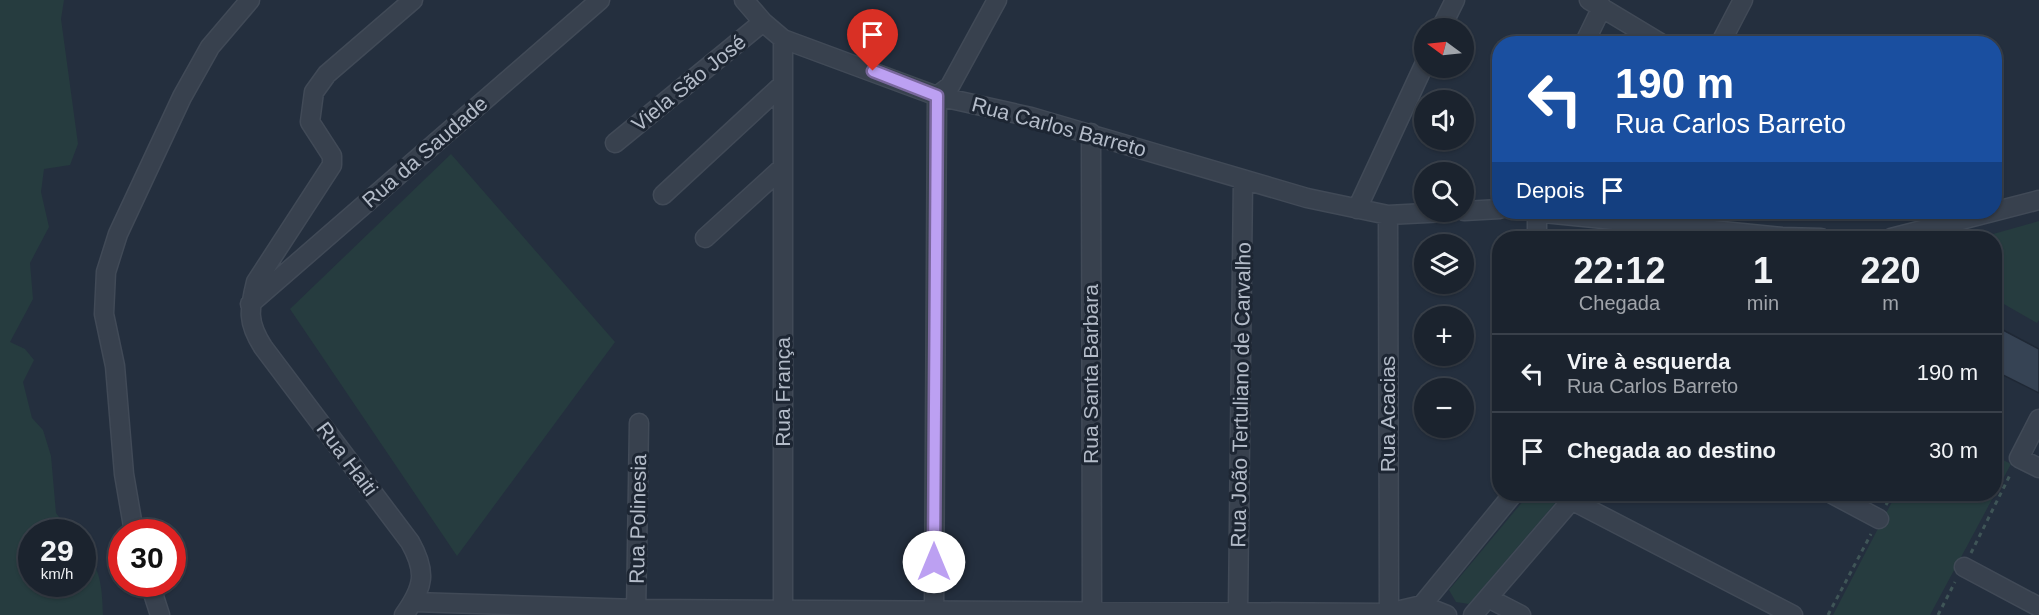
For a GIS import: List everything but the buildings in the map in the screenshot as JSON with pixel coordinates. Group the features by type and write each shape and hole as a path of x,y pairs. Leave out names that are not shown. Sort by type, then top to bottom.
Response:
{"street":[{"path":"132,519 124,474 115,366 104,314 106,272 118,234 182,96 210,47 250,0"},
{"path":"250,304 256,282 332,165 332,156 310,122 314,92 327,74 413,0"},
{"name":"Rua da Saudade","path":"250,304 600,0"},
{"name":"Rua Carlos Barreto","path":"744,0 763,22 783,39 937,96 1091,133 1307,198 1388,214 1414,213"},
{"path":"934,612 937,96 950,86 997,0"},
{"path":"1724,36 1743,0"},
{"path":"1443,18 1447,3"},
{"path":"1586,36 1595,3 1649,36"},
{"name":"Viela São José","path":"615,143 763,22"},
{"name":"Rua França","path":"783,39 783,612"},
{"path":"1357,209 1418,78"},
{"path":"663,195 782,85"},
{"name":"Rua Santa Barbara","path":"1091,133 1092,614"},
{"path":"705,238 782,168"},
{"name":"Rua João Tertuliano de Carvalho","path":"1238,611 1243,180"},
{"path":"2002,208 2039,200"},
{"path":"1474,210 1492,209"},
{"name":"Rua Acacias","path":"1388,214 1388,614"},
{"path":"1646,219 1732,231"},
{"path":"1914,231 1953,219"},
{"name":"Rua Haiti","path":"250,304 252,330 263,347 410,542 420,560 423,574 408,609"},
{"path":"2039,419 2019,458 2039,468"},
{"name":"Rua Polinesia","path":"637,612 639,423"},
{"path":"408,609 1092,614 1238,611 1388,614 1422,605 1507,501"},
{"path":"1473,615 1571,501"},
{"path":"1581,501 1793,615"},
{"path":"1845,501 1879,519"},
{"path":"1964,567 2039,607"},
{"path":"154,597 160,615"},
{"path":"1488,598 1521,615"},
{"path":"1422,605 1447,615"}],"path":[{"path":"2002,492 2019,458"},
{"path":"1828,615 1888,501"},
{"path":"1938,615 1997,501"}],"green space":[{"path":"0,0 64,0 61,19 78,144 70,165 44,169 41,192 49,227 30,263 33,299 10,342 25,349 34,360 23,382 32,418 43,430 51,456 56,513 61,519 18,519 18,597 96,597 96,568 102,595 103,615 0,615"},
{"path":"451,154 615,342 457,556 290,309"},
{"path":"2039,221 2039,320 2037,323 2002,303 2002,231"},
{"path":"2002,460 2011,464 2002,481"},
{"path":"1523,501 1557,501 1469,604 1456,602 1449,590"},
{"path":"1892,501 1991,501 1930,615 1833,615"}],"route":[{"path":"873,71 937,96 934,562"}]}
